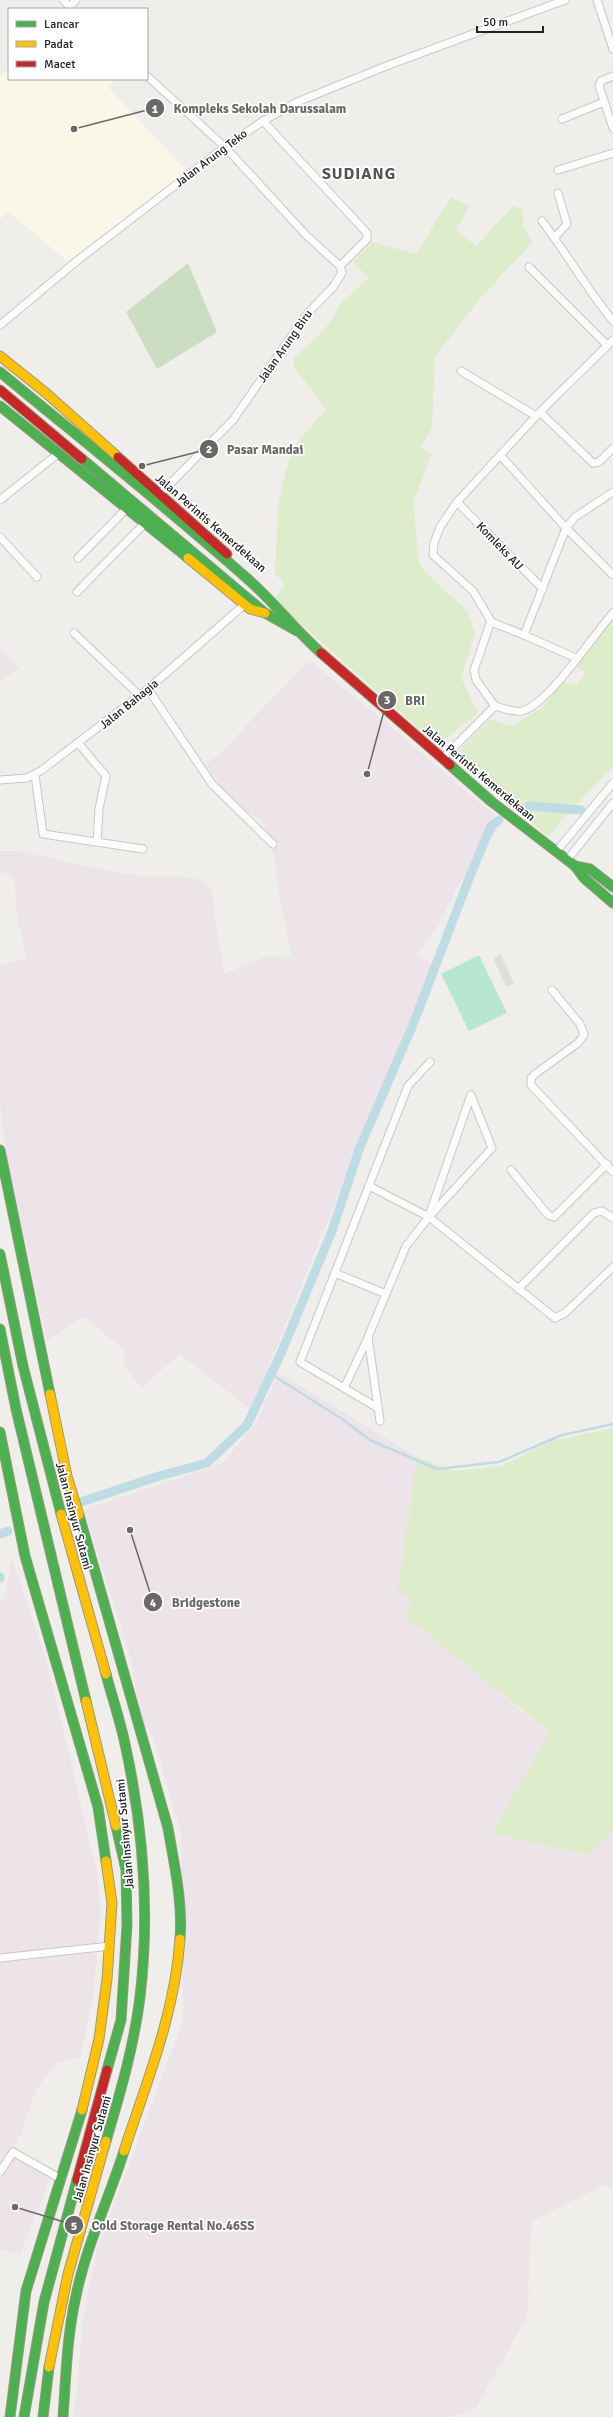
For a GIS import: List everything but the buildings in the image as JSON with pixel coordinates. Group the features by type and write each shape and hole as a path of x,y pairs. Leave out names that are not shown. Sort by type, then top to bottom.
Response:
{"main road":[{"name":"Jalan Perintis Kemerdekaan","path":"0,356 268,589 274,603"},
{"name":"Jalan Perintis Kemerdekaan","path":"0,372 123,472 274,603 298,632 492,802 575,866 584,878 613,903"},
{"name":"Jalan Perintis Kemerdekaan","path":"0,390 265,613 298,632"},
{"name":"Jalan Perintis Kemerdekaan","path":"0,406 245,604 254,611 265,613"},
{"name":"Jalan Perintis Kemerdekaan","path":"575,866 590,869 613,887"},
{"path":"0,1150 17,1241 67,1476 123,1665 168,1828 175,1869 181,1927 178,1968 168,2018 113,2186 86,2258 76,2294 70,2326 63,2417"},
{"name":"Jalan Insinyur Sutami","path":"0,1254 23,1366 53,1486 125,1742 132,1775 143,1902 144,1945 135,2030 124,2080 56,2324 46,2386 43,2417"},
{"name":"Jalan Insinyur Sutami","path":"0,1329 16,1409 126,1870 126,1925 121,2020 44,2302 24,2417"},
{"path":"0,1432 25,1556 98,1807 111,1889 110,1946 99,2039 61,2179 26,2292 21,2321 10,2417"}],"street":[{"path":"62,0 71,8 76,0"},
{"name":"Jalan Arung Teko","path":"0,325 78,260 225,147 263,121 311,96 565,0"},
{"path":"597,0 613,49"},
{"path":"613,76 600,84 604,102 613,128"},
{"path":"148,77 225,147 306,235 340,266 367,239 367,233 263,121"},
{"path":"562,119 604,102"},
{"path":"558,170 613,153"},
{"path":"554,237 567,224 558,193"},
{"path":"542,221 594,298 613,321"},
{"name":"Jalan Arung Biru","path":"160,494 233,420 306,315 337,282 342,273 340,266"},
{"path":"529,268 607,345"},
{"path":"576,658 491,622 473,591 432,553 440,527 457,502 501,456 538,414 613,340"},
{"path":"461,371 538,414 593,463 599,462 613,448"},
{"path":"0,500 59,453"},
{"path":"501,456 566,528 613,575"},
{"path":"524,636 566,528 575,517 613,492"},
{"name":"Komleks AU","path":"457,502 543,589"},
{"path":"78,558 127,508"},
{"path":"77,592 145,523"},
{"path":"0,537 37,577"},
{"name":"Jalan Bahagia","path":"0,780 35,775 79,744 140,696 245,604"},
{"path":"491,622 474,670 476,680 495,706 518,711 532,707 550,691 613,613"},
{"path":"74,633 140,696"},
{"path":"148,689 191,757 212,784 273,844"},
{"path":"443,758 495,706"},
{"path":"79,744 106,776 100,809 97,842"},
{"path":"35,775 42,832 47,835 143,849"},
{"path":"556,852 613,783"},
{"path":"567,860 613,803"},
{"path":"552,990 580,1024 584,1035 578,1043 534,1074 531,1078 531,1085 613,1172"},
{"path":"378,1408 300,1362 408,1086 430,1062"},
{"path":"344,1388 368,1337 406,1246 429,1217 492,1148 471,1095 429,1217"},
{"path":"511,1170 548,1215 554,1217 607,1164"},
{"path":"369,1186 429,1217 551,1316 560,1317 613,1267"},
{"path":"518,1289 594,1213 602,1211 613,1218"},
{"path":"336,1273 386,1294"},
{"path":"368,1337 380,1421"},
{"path":"0,1958 110,1946"},
{"path":"0,2172 13,2152 61,2179"}],"shaded area":[{"path":"8,70 8,80 115,80 108,87 187,171 68,262 9,212 0,219 0,76"},
{"path":"0,648 19,668 0,681"},
{"path":"309,660 384,721 502,822 458,886 439,925 417,954 432,965 251,1410 180,1354 141,1388 124,1364 124,1350 84,1316 47,1341 6,1152 0,1102 0,965 27,958 17,916 13,875 0,872 0,851 19,851 89,867 140,876 179,876 201,880 211,889 224,974 266,956 292,958 277,883 275,857 263,822 232,801 206,765 221,752"},
{"path":"501,954 514,984 506,987 493,958"},
{"path":"279,1373 417,1457 398,1591 412,1601 511,1703 550,1732 589,1855 613,1829 613,2189 605,2185 532,2221 527,2317 476,2408 450,2417 74,2417 83,2319 96,2252 183,2021 181,1834 153,1737 143,1723 133,1674 135,1672 84,1510 222,1464 255,1424"},
{"path":"12,1558 49,1670 97,1873 101,1911 93,1997 80,2058 58,2062 37,2088 15,2148 53,2172 20,2254 0,2250 0,1602 5,1597"}],"green space":[{"path":"451,197 470,206 456,230 476,246 513,206 523,210 523,226 533,242 482,296 435,357 432,428 420,447 431,454 417,494 413,499 419,563 423,570 467,611 475,633 461,678 478,713 437,745 274,600 285,585 275,573 278,506 286,469 295,445 326,409 294,367 294,358 325,329 342,302 369,278 353,262 372,242 416,254"},
{"path":"188,263 217,332 157,369 126,312"},
{"path":"613,618 613,767 567,814 548,837 455,755 490,719 511,726 542,708 563,682 576,684 586,673 573,664"},
{"path":"479,955 507,1013 469,1031 441,974"},
{"path":"613,1428 613,1829 589,1855 492,1833 550,1732 405,1616 412,1601 398,1591 417,1457 453,1471 501,1466 552,1441"}],"waterway":[{"path":"529,806 581,810"},
{"path":"75,1504 159,1476 207,1463 247,1425 282,1351 332,1231 360,1147 412,1027 470,876 491,826 499,820"},
{"path":"271,1374 342,1419 370,1440 437,1469 499,1462 562,1435 613,1424"},
{"path":"0,1534 8,1531"}],"traffic: fast":[{"path":"0,372 152,497 253,583 321,653"},
{"path":"0,406 188,558"},
{"path":"82,459 265,613 297,631"},
{"path":"450,765 492,802 575,866 584,878 613,903"},
{"path":"575,866 590,869 613,887"},
{"path":"0,1150 50,1394"},
{"path":"0,1254 23,1366 61,1514"},
{"path":"0,1329 16,1409 86,1701"},
{"path":"0,1432 25,1556 98,1807 106,1861"},
{"path":"79,1515 168,1828 179,1897 181,1925 180,1939"},
{"path":"106,1674 123,1735 131,1775 140,1838 144,1902 143,1965 140,1997 130,2052 106,2141"},
{"path":"107,2070 121,2020 127,1925 126,1870 116,1826"},
{"path":"10,2417 26,2291 82,2110"},
{"path":"63,2417 69,2341 80,2277 124,2151"},
{"path":"24,2417 44,2302 77,2180"},
{"path":"43,2417 49,2367"}],"traffic: slow":[{"path":"0,356 46,393 118,457"},
{"path":"188,558 250,609 265,613"},
{"path":"50,1394 67,1476 79,1515"},
{"path":"61,1514 106,1674"},
{"path":"86,1701 116,1826"},
{"path":"82,2110 99,2039 107,1979 112,1903 106,1861"},
{"path":"124,2151 151,2073 166,2020 177,1966 180,1939"},
{"path":"49,2367 68,2274 106,2141"}],"traffic: jam":[{"path":"0,390 82,459"},
{"path":"118,457 227,554"},
{"path":"321,653 450,765"},
{"path":"77,2180 107,2070"}],"place":[{"name":"Kompleks Sekolah Darussalam","path":"74,129"},
{"name":"Pasar Mandai","path":"142,466"},
{"name":"BRI","path":"367,774"},
{"name":"Bridgestone","path":"130,1530"},
{"name":"Cold Storage Rental No.46SS","path":"15,2207"}],"district":[{"name":"SUDIANG","path":"359,173"}]}
